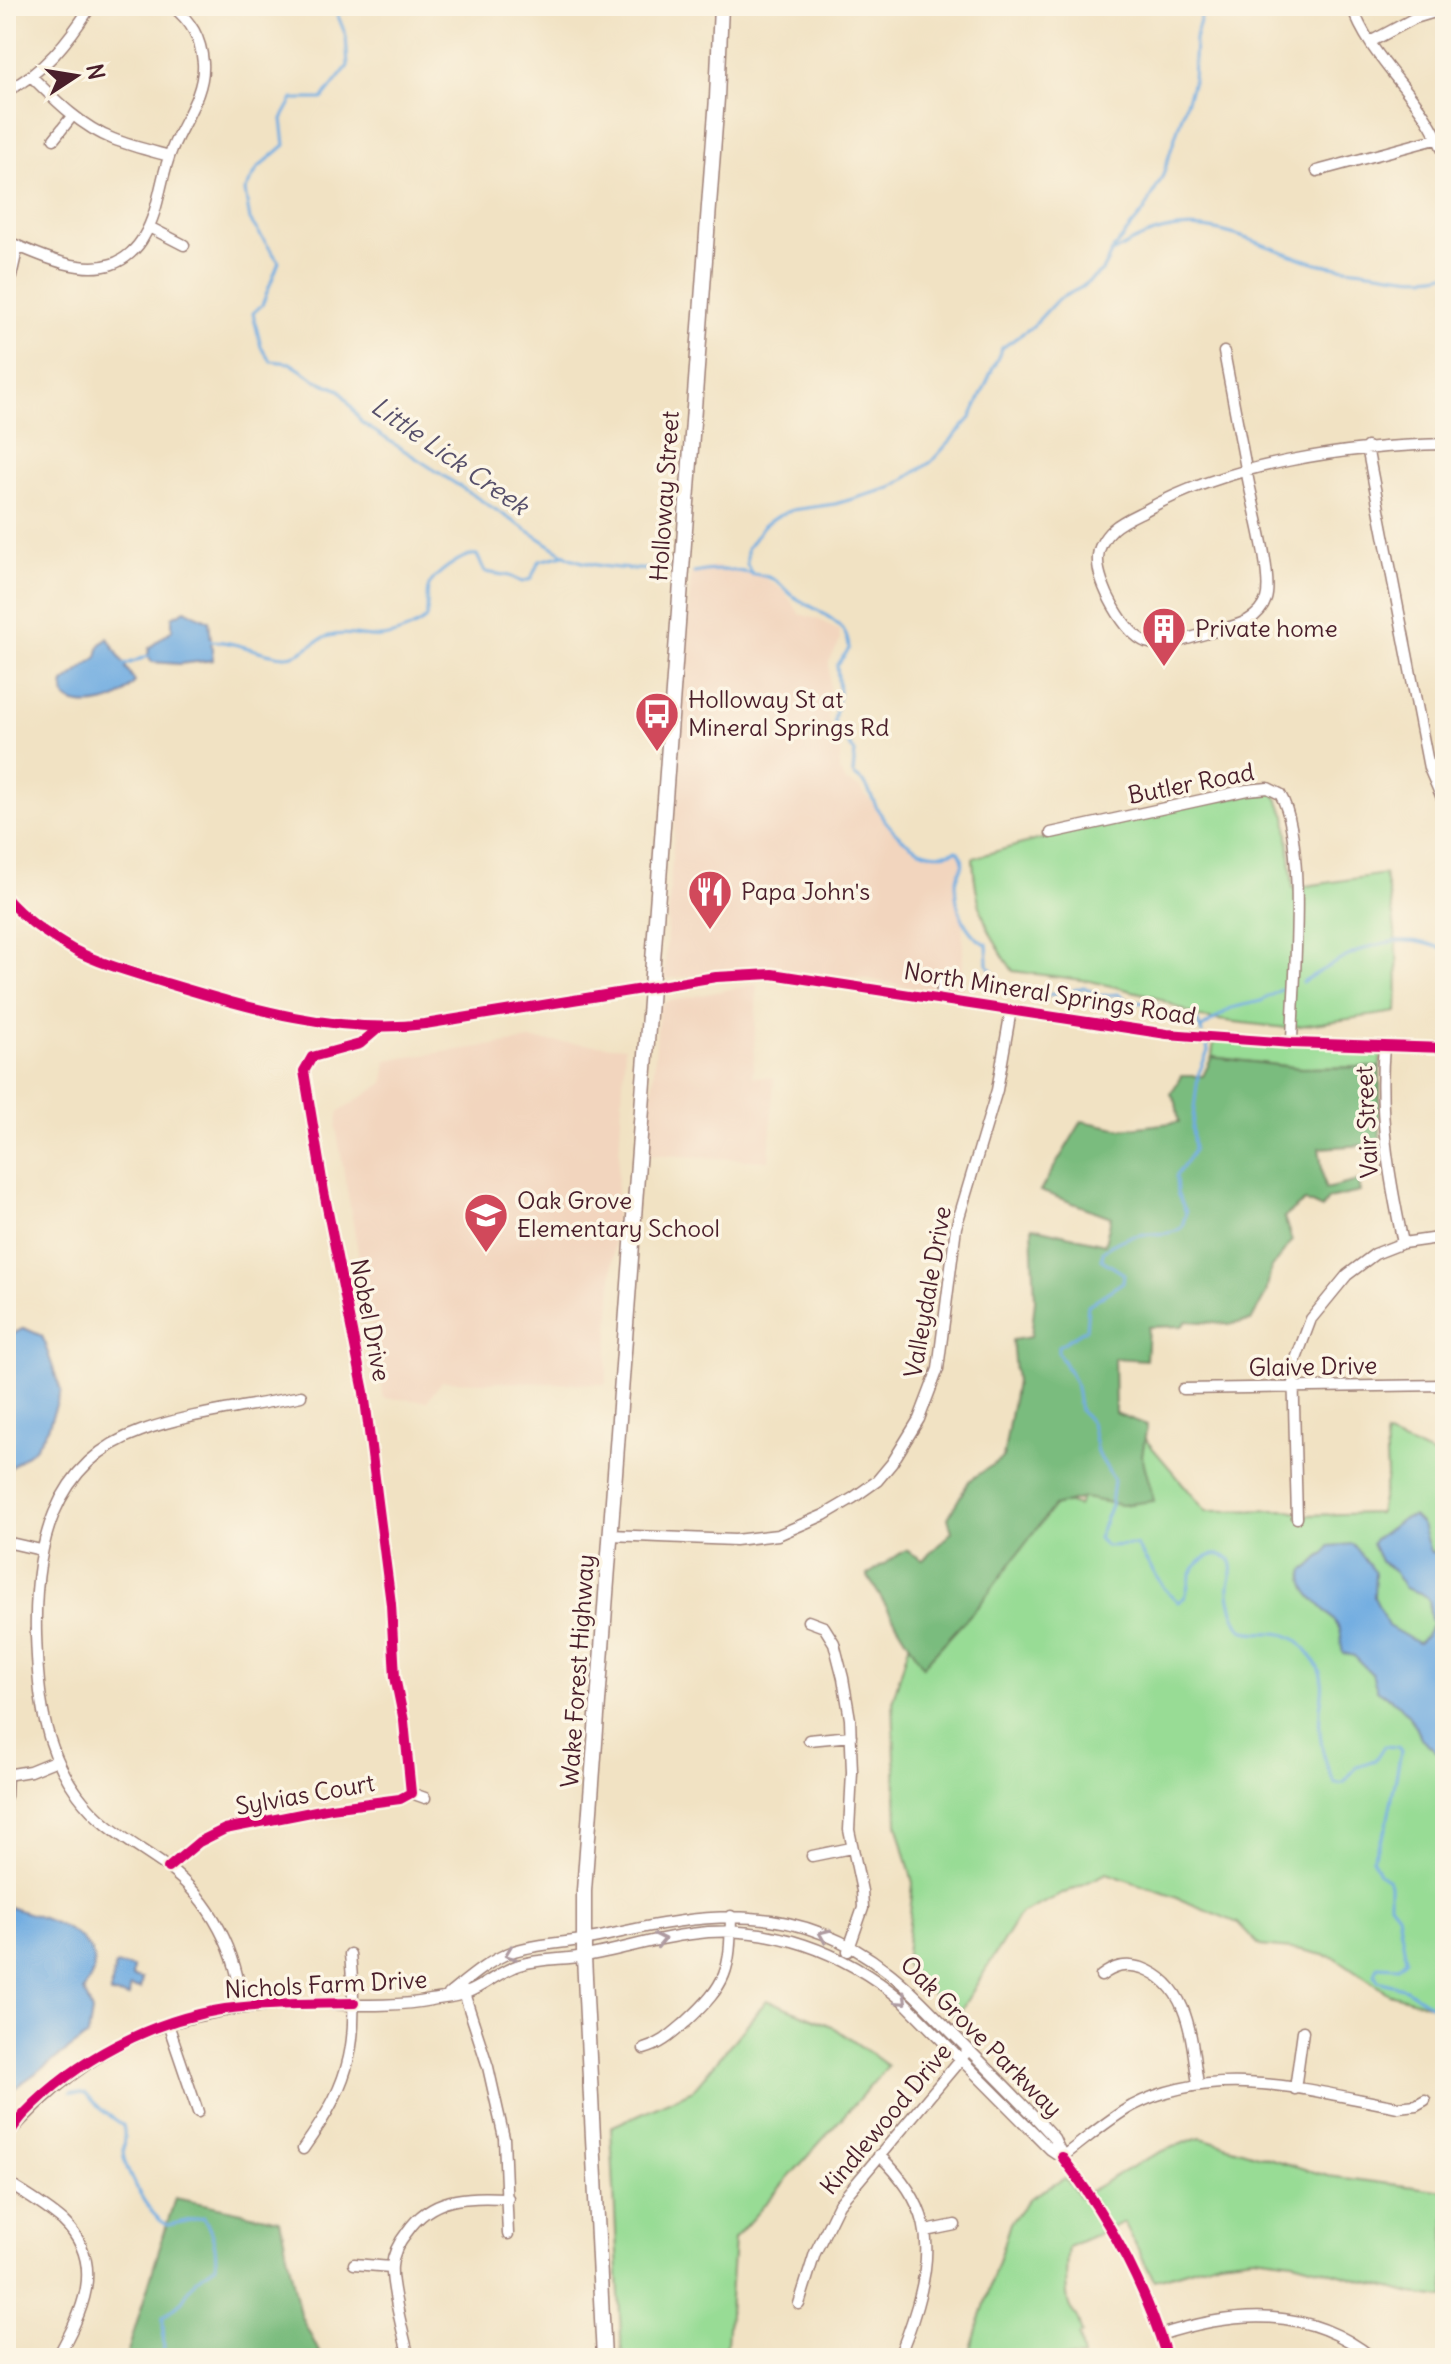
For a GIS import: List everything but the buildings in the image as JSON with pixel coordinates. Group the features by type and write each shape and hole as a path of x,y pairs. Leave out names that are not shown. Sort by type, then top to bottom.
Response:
{"highway":[{"name":"Holloway Street","path":"650,989 717,98 721,6"},
{"name":"Wake Forest Highway","path":"604,2358 583,1941 650,989"}],"street":[{"path":"6,91 32,77 60,48 91,6"},
{"path":"6,241 66,263 105,265 118,262 134,249 149,227 169,156 198,91 203,72 200,46 193,27 172,6"},
{"path":"1352,6 1370,42 1442,137 1445,156"},
{"path":"1370,42 1415,18 1445,9"},
{"path":"32,77 73,115 113,139 169,156"},
{"path":"54,139 73,115"},
{"path":"1317,171 1442,137"},
{"path":"149,227 184,245"},
{"path":"9,285 18,246"},
{"path":"1224,352 1246,472 1268,583 1263,607 1240,625 1154,643 1132,633 1120,618 1100,575 1099,553 1105,538 1116,526 1195,486 1246,472 1367,447 1445,444"},
{"path":"1367,447 1429,768 1436,791 1445,805"},
{"name":"Butler Road","path":"1051,833 1247,790 1268,788 1280,794 1287,816 1296,875 1292,1043"},
{"name":"North Mineral Springs Road","path":"6,898 55,939 102,962 258,1009 353,1026 380,1027 478,1017 716,977 761,973 1195,1037 1445,1048"},
{"path":"941,998 943,979"},
{"name":"Valleydale Drive","path":"610,1535 735,1540 778,1535 806,1524 853,1498 877,1481 892,1463 919,1419 938,1369 956,1227 997,1090 1011,1010"},
{"name":"Nobel Drive","path":"380,1027 360,1044 312,1057 304,1071 324,1192 361,1377 391,1604 395,1672 404,1721"},
{"name":"Vair Street","path":"1384,1046 1382,1100 1385,1150 1403,1243"},
{"path":"1297,1518 1292,1388 1296,1356 1315,1312 1363,1261 1387,1247 1445,1237"},
{"name":"Glaive Drive","path":"1183,1389 1445,1385"},
{"path":"242,2007 236,1971 216,1922 198,1897 168,1868 124,1840 92,1812 57,1760 45,1729 38,1690 36,1588 41,1550 50,1521 64,1493 90,1462 112,1444 152,1427 301,1396"},
{"path":"6,1542 41,1550"},
{"path":"808,1621 824,1627 834,1643 848,1700 852,1772 851,1848 863,1908 845,1960"},
{"name":"Sylvias Court","path":"404,1721 411,1793"},
{"path":"809,1740 851,1736"},
{"path":"6,1796 7,1775 30,1771 57,1760"},
{"name":"Sylvias Court","path":"168,1868 199,1842 225,1829 307,1812 400,1799 411,1793 425,1798"},
{"path":"812,1856 851,1848"},
{"path":"644,2049 665,2041 717,1990 727,1968 731,1916"},
{"name":"Oak Grove Parkway","path":"583,1941 681,1920 731,1916 781,1922 809,1929 850,1947 902,1983 1050,2149 1062,2157 1119,2243 1167,2358"},
{"name":"Oak Grove Parkway","path":"584,1957 690,1934 779,1937 845,1960 879,1981 965,2054"},
{"name":"Nichols Farm Drive","path":"463,1989 490,1963 514,1951 583,1941"},
{"path":"303,2149 330,2110 345,2078 352,2051 354,2003 350,1954"},
{"name":"Nichols Farm Drive","path":"6,2137 27,2111 87,2063 126,2041 168,2024 242,2007 422,2002 447,1996 519,1965 584,1957"},
{"path":"1101,1976 1119,1966 1136,1966 1155,1974 1174,1991 1187,2019 1198,2084"},
{"path":"463,1989 488,2067 504,2138 508,2234"},
{"path":"168,2024 198,2112"},
{"path":"1295,2089 1303,2031"},
{"name":"Kindlewood Drive","path":"799,2304 828,2223 847,2194 965,2054"},
{"path":"1062,2157 1132,2107 1198,2084 1245,2082 1398,2107 1416,2105 1425,2100"},
{"path":"879,2155 913,2193 926,2231 928,2255 925,2280 898,2358"},
{"path":"6,2182 63,2222 75,2237 84,2257 87,2276 85,2301 57,2358"},
{"path":"409,2358 391,2267 399,2243 411,2225 428,2209 451,2200 508,2198"},
{"path":"926,2231 955,2225"},
{"path":"354,2264 391,2267"},
{"path":"1160,2335 1218,2319 1262,2316 1313,2326 1345,2340 1373,2358"}],"shaded area":[{"path":"714,566 745,574 759,574 784,591 800,614 820,620 839,631 840,641 829,662 828,718 841,751 839,771 846,782 860,788 896,832 912,846 933,855 957,850 961,854 963,866 955,888 963,920 963,996 855,977 766,968 664,979 691,573"},
{"path":"757,984 753,1076 774,1078 769,1161 647,1154 659,1008 665,1002"},
{"name":"Oak Grove Elementary School","path":"530,1040 625,1047 606,1384 442,1381 427,1401 384,1398 336,1127 339,1112 384,1083 387,1060"}],"green space":[{"path":"1273,791 1286,816 1293,888 1384,874 1396,942 1397,1012 1286,1028 1201,1018 1153,996 1090,981 1013,971 996,944 979,904 973,858 1122,819"},
{"path":"1214,1040 1382,1047 1380,1067 1301,1068 1212,1057"},
{"path":"1212,1057 1301,1068 1380,1067 1380,1144 1319,1148 1325,1189 1358,1181 1360,1192 1328,1199 1322,1209 1305,1201 1284,1217 1292,1241 1271,1269 1266,1294 1251,1321 1231,1324 1187,1321 1182,1326 1148,1327 1146,1360 1114,1358 1115,1413 1147,1425 1142,1456 1154,1501 1121,1505 1084,1498 1054,1506 980,1604 923,1666 867,1575 906,1550 923,1560 952,1532 948,1518 969,1481 1003,1458 1016,1382 1012,1340 1031,1337 1035,1300 1032,1227 1105,1244 1111,1217 1040,1191 1082,1121 1122,1129 1179,1122 1176,1102 1171,1094 1181,1076 1203,1076"},
{"path":"1114,1420 1140,1433 1206,1511 1287,1510 1305,1515 1379,1513 1387,1476 1385,1435 1445,1459 1445,2009 1389,1994 1336,1958 1302,1950 1260,1946 1238,1923 1107,1873 1020,1914 956,2018 905,1966 913,1883 897,1823 893,1699 918,1615 985,1474 1078,1506"},
{"path":"767,2000 832,2026 888,2066 734,2239 726,2358 622,2358 611,2127 693,2090"},
{"path":"1201,2138 1328,2176 1445,2191 1445,2298 1412,2294 1293,2261 1254,2256 1219,2260 1154,2280 1124,2222 1068,2247 1068,2300 1082,2334 1079,2336 1083,2358 968,2358 1010,2223 1029,2199 1065,2178 1080,2197 1154,2155"},
{"path":"175,2198 280,2220 300,2314 322,2358 126,2358"}],"water":[{"path":"185,610 209,621 213,660 179,664 152,662 148,656 149,648 172,630 172,617"},
{"path":"108,638 135,682 113,700 83,704 67,699 63,693 64,683 97,657 100,645"},
{"path":"24,1328 42,1336 61,1391 48,1428 35,1448 6,1471 6,1341"},
{"path":"1413,1516 1422,1525 1430,1552 1445,1560 1445,1759 1421,1738 1400,1705 1377,1690 1372,1674 1354,1656 1343,1653 1339,1628 1309,1594 1303,1579 1304,1570 1325,1554 1329,1546 1353,1544 1375,1573 1374,1597 1388,1626 1418,1643 1433,1624 1430,1602 1424,1595 1405,1588 1393,1570 1380,1561 1372,1544 1402,1519"},
{"path":"6,1906 62,1926 75,1934 86,1944 94,1968 84,1990 92,2012 88,2036 6,2094"},
{"path":"115,1965 133,1968 132,1977 142,1979 140,1989 130,1987 129,1997 110,1994"}],"waterway":[{"name":"Little Lick Creek","path":"334,6 346,36 348,66 322,99 293,99 282,119 285,145 258,168 245,191 250,220 279,262 262,305 253,313 261,347 271,361 290,363 316,380 340,390 362,423 570,558 618,568 668,569"},
{"path":"753,575 747,565 747,549 763,526 776,517 792,510 835,504 891,488 931,462 971,418 1002,348 1033,326 1057,300 1082,287 1102,271 1114,248 1145,210 1163,175 1193,81 1195,39 1204,6"},
{"path":"1114,252 1141,238 1188,227 1233,234 1324,265 1412,276 1445,274"},
{"path":"210,641 290,656 335,635 393,635 425,620 430,584 441,572 464,557 477,555 485,572 510,576 522,582 531,579 539,561 564,555"},
{"name":"Little Lick Creek","path":"694,573 731,570 772,578 793,596 837,623 843,631 849,649 837,665 839,692 834,721 855,752 853,774 865,785 878,810 902,838 922,851 945,853 957,850 961,855 963,863 956,884 959,911 967,927 987,944 988,965 998,979 1008,985 1023,987 1042,999 1084,987 1099,996 1118,994 1130,1002 1153,1003 1169,1013 1197,1020 1202,1033"},
{"path":"122,666 148,656"},
{"path":"1302,982 1353,954 1388,942 1425,943 1445,950"},
{"path":"1202,1028 1231,1008 1261,1001 1284,988"},
{"name":"Little Lick Creek","path":"1206,1039 1208,1051 1198,1075 1192,1127 1194,1150 1176,1176 1177,1193 1186,1212 1182,1227 1167,1233 1130,1237 1103,1251 1102,1260 1124,1274 1123,1282 1088,1305 1086,1329 1058,1346 1058,1352 1075,1382 1080,1411 1091,1422 1097,1452 1114,1480 1111,1505 1098,1538 1105,1546 1136,1545 1164,1588 1178,1602 1185,1597 1191,1575 1199,1563 1213,1555 1230,1559 1229,1596 1242,1630 1291,1637 1306,1650 1318,1668 1322,1685 1321,1740 1328,1768 1336,1784 1344,1783 1356,1767 1375,1760 1384,1746 1398,1747 1401,1751 1386,1829 1372,1858 1379,1873 1390,1884 1390,1904 1398,1914 1406,1959 1398,1967 1378,1966 1375,1975 1378,1981 1406,1989 1432,2006 1445,2009"},
{"path":"71,2092 86,2094 123,2125 124,2159 153,2213 168,2225 204,2217 212,2235 215,2266 196,2279 182,2301 163,2317 164,2358"}],"cycle path":[{"path":"6,898 47,933 96,960 229,1002 294,1017 360,1026 425,1024 716,977 772,974 1167,1034 1292,1043 1445,1048"},
{"path":"168,1868 199,1842 225,1829 331,1808 400,1799 411,1793 364,1392 324,1192 304,1071 312,1057 360,1044 380,1027"},
{"path":"6,2137 25,2113 68,2076 117,2045 170,2022 225,2009 354,2003"},
{"path":"1062,2157 1124,2253 1148,2304 1167,2358"}],"place":[{"name":"Private home","path":"1164,668"},
{"name":"Holloway St at Mineral Springs Rd","path":"657,753"},
{"name":"Papa John's","path":"710,931"},
{"name":"Oak Grove Elementary School","path":"486,1254"}]}
